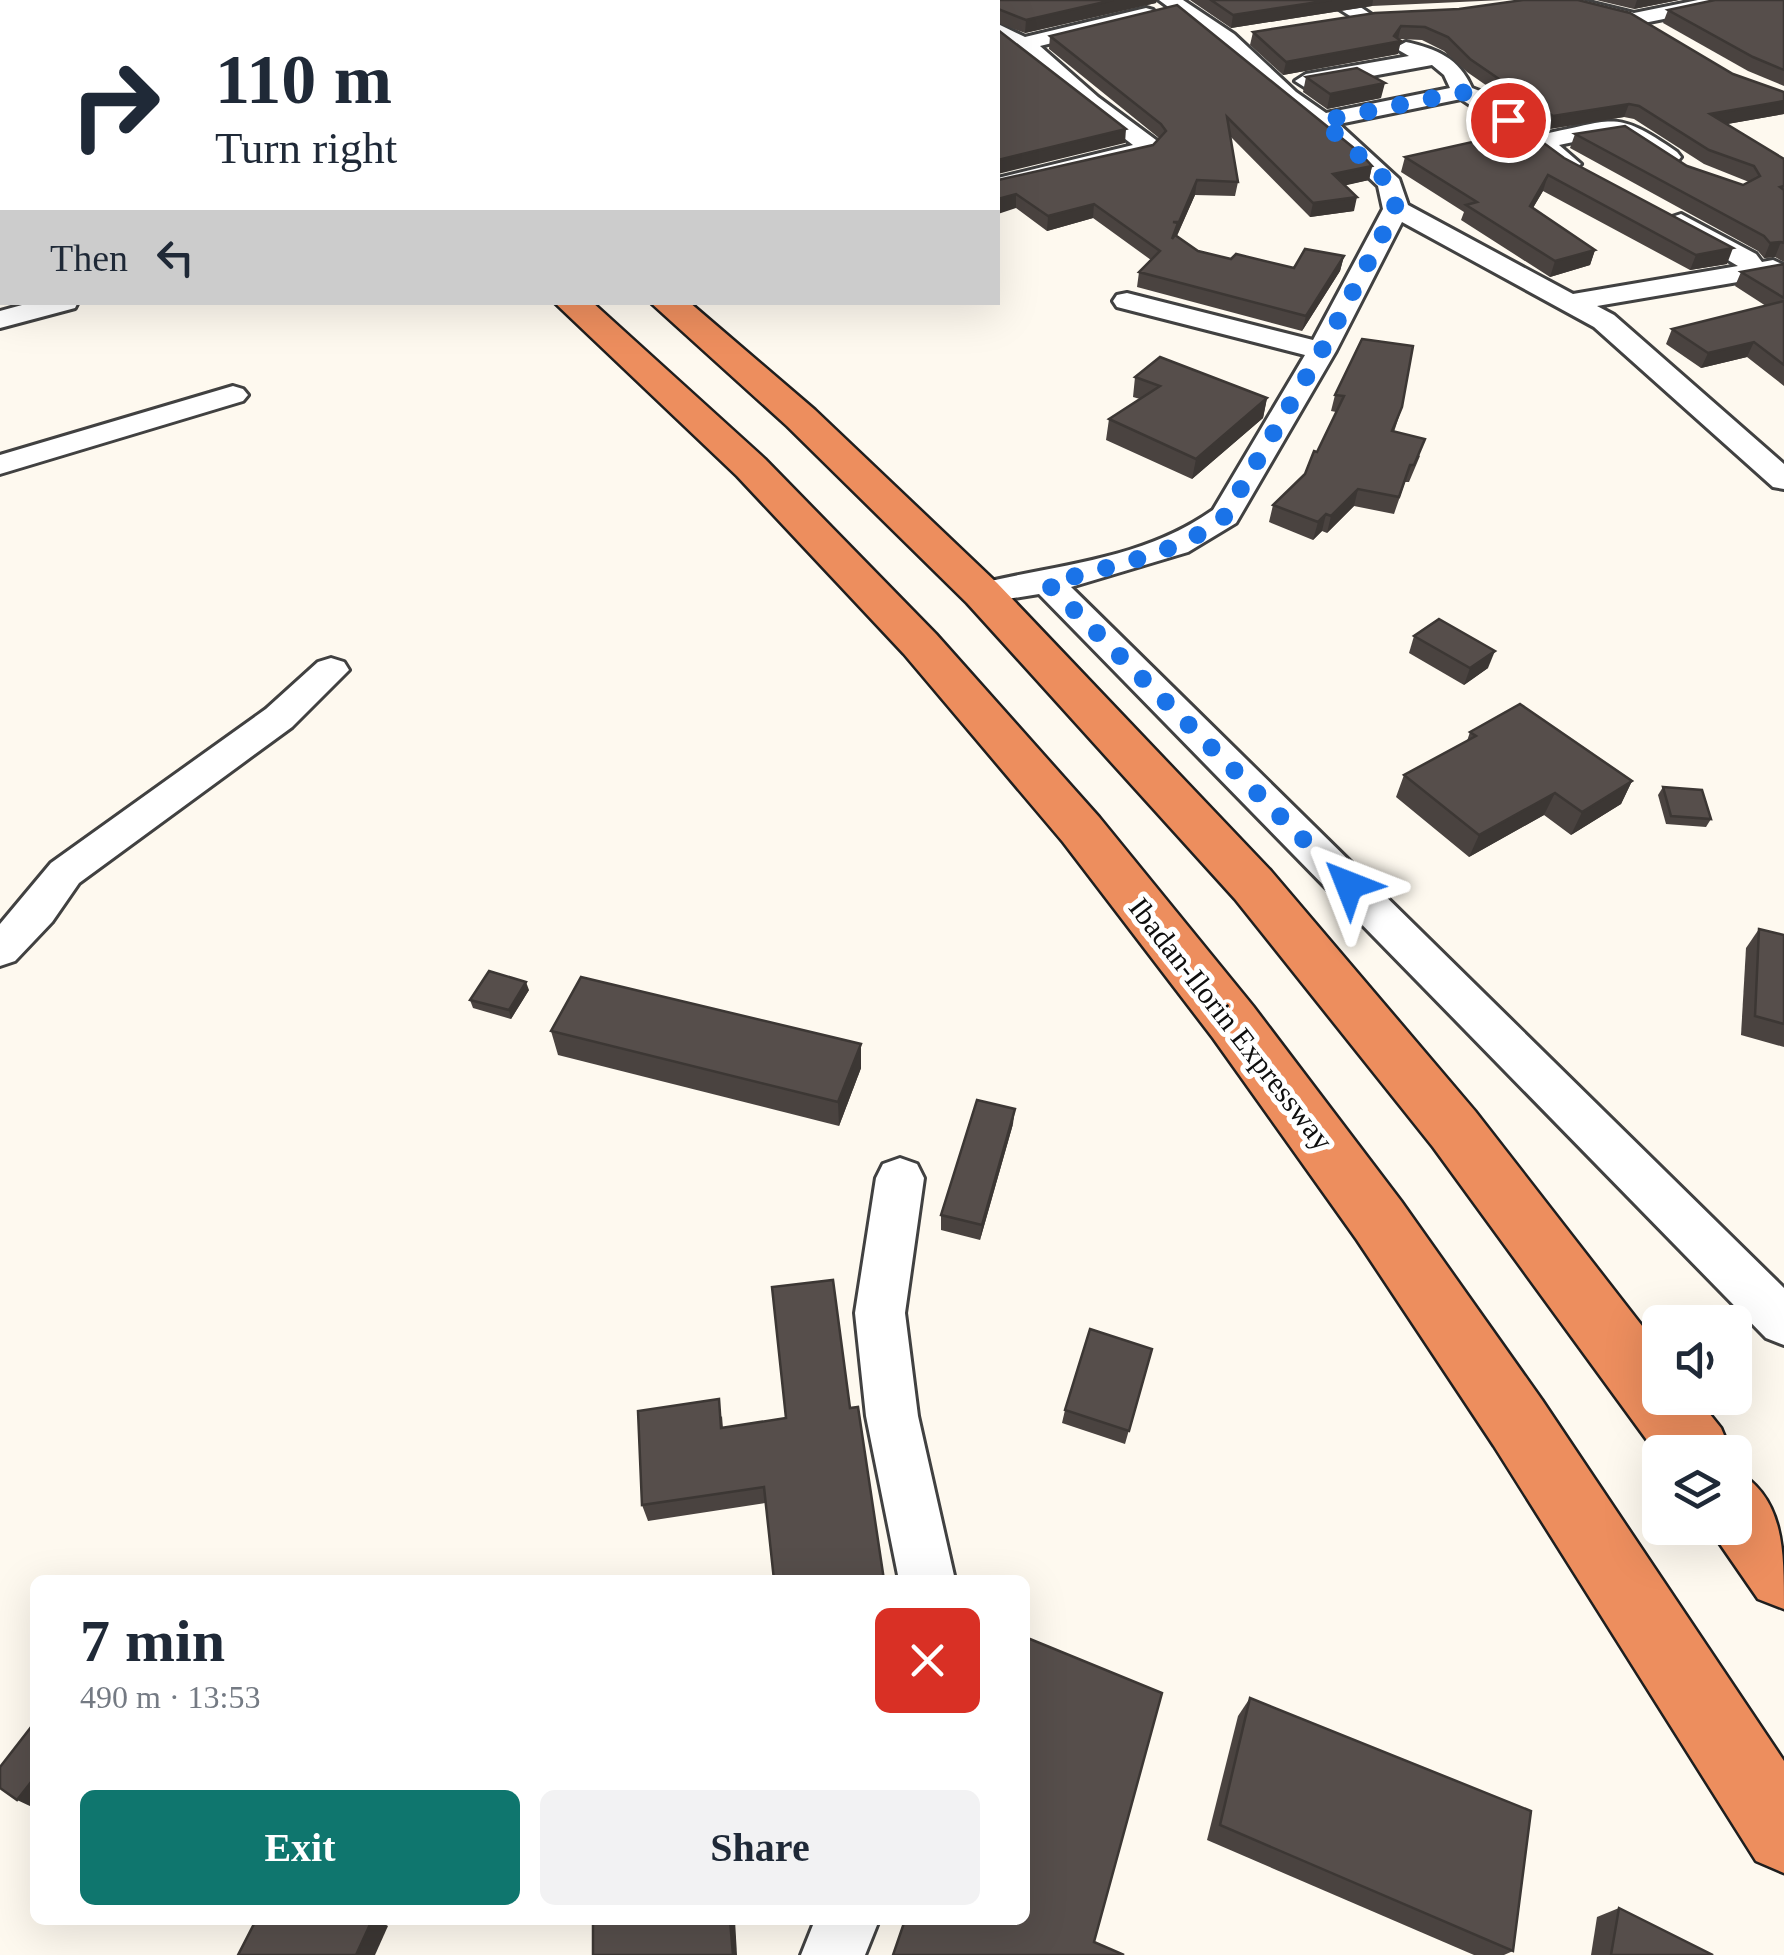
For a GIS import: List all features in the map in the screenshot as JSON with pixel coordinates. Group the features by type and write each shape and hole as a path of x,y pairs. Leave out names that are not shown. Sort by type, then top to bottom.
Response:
{"highway":[{"name":"Ibadan-Ilorin Expressway","path":"574,305 683,404 873,594 1034,774 1164,934 1343,1171 1520,1429 1784,1833"},
{"path":"670,305 801,418 982,593 1253,885 1454,1129 1685,1435"},
{"path":"1752,1529 1784,1573"}],"street":[{"path":"1330,23 1376,16 1335,0"},
{"path":"1532,0 1552,0 1634,18 1662,38"},
{"path":"1634,18 1728,0"},
{"path":"982,593 1048,584 1209,531 1225,516 1322,351 1396,209 1390,184 1322,121 1276,87 1226,39 1174,4 1020,45"},
{"path":"1000,31 1046,59 1090,102 1148,146 1000,186"},
{"path":"1226,39 1260,34"},
{"path":"1406,48 1436,58 1454,72 1462,92"},
{"path":"1276,87 1436,58"},
{"path":"1322,121 1462,92 1482,100 1590,176"},
{"path":"1540,142 1618,126 1694,172"},
{"path":"1396,209 1572,302 1627,338 1784,480"},
{"path":"1661,211 1747,260 1775,269"},
{"path":"1572,302 1775,269"},
{"path":"1127,301 1322,351"},
{"path":"11,312 50,305"},
{"path":"0,465 233,395"},
{"path":"1048,584 1784,1322"},
{"path":"0,950 38,911 65,874 279,718 331,670"},
{"path":"900,1178 880,1313 892,1416 926,1575"},
{"path":"833,1955 845,1925"}],"building":[{"path":"1000,0 1113,0 1026,20 1000,10"},
{"path":"1211,0 1331,0 1233,15"},
{"path":"1523,0 1578,0 1630,13 1733,74 1784,92 1784,101 1710,114 1784,159 1784,186 1780,187 1784,190 1784,243 1770,243 1764,236 1575,134 1625,126 1687,166 1743,185 1760,176 1754,166 1709,150 1639,106 1629,104 1553,116 1470,59 1448,37 1425,27 1401,26 1394,36 1401,41 1286,62 1253,32 1375,13 1459,9"},
{"path":"1715,0 1784,0 1784,70 1668,10"},
{"path":"1177,5 1372,166 1333,174 1357,197 1313,203 1227,117 1238,182 1197,180 1179,222 1173,222 1178,223 1172,239 1175,235 1198,251 1231,259 1236,254 1294,268 1305,249 1344,256 1306,316 1139,272 1160,251 1094,204 1048,216 1016,194 1000,198 1000,180 1153,145 1166,131 1050,36"},
{"path":"1000,32 1126,129 1000,160"},
{"path":"1357,68 1385,83 1330,94 1306,77"},
{"path":"1526,130 1564,158 1733,248 1696,255 1548,175 1530,206 1595,250 1555,261 1466,205 1477,202 1405,157"},
{"path":"1784,264 1784,298 1741,272"},
{"path":"1784,301 1784,365 1754,342 1708,353 1672,329"},
{"path":"1362,339 1413,346 1402,407 1392,431 1425,439 1414,465 1410,465 1399,497 1358,489 1331,516 1326,514 1318,522 1273,505 1305,474 1314,451 1317,452 1344,396 1335,395"},
{"path":"1160,357 1267,398 1196,459 1109,419 1160,386 1135,377"},
{"path":"1439,619 1495,651 1470,668 1414,636"},
{"path":"1520,704 1632,781 1582,812 1555,793 1479,835 1404,775 1476,736 1470,732"},
{"path":"1663,787 1702,790 1711,819 1671,816"},
{"path":"1759,929 1784,935 1784,1024 1755,1016"},
{"path":"489,971 526,982 509,1010 470,1000"},
{"path":"581,977 861,1044 838,1102 551,1031"},
{"path":"977,1100 1015,1109 982,1225 941,1215"},
{"path":"833,1280 850,1408 858,1407 883,1575 773,1575 764,1487 642,1505 638,1411 719,1399 721,1428 786,1418 772,1287"},
{"path":"1090,1329 1152,1349 1129,1431 1065,1410"},
{"path":"1030,1639 1162,1693 1094,1942 1124,1955 893,1955 903,1925 1030,1925"},
{"path":"1250,1698 1531,1811 1513,1951 1220,1825"},
{"path":"30,1728 30,1783 17,1800 0,1788 0,1767"},
{"path":"1619,1908 1713,1955 1611,1955"},
{"path":"253,1925 370,1925 356,1955 238,1955"},
{"path":"593,1925 730,1925 733,1955 593,1955"}],"route":[{"path":"1349,885 1048,584 1179,544 1209,531 1225,516 1325,345 1396,209 1390,184 1322,121 1462,92 1476,96 1508,120"}]}
